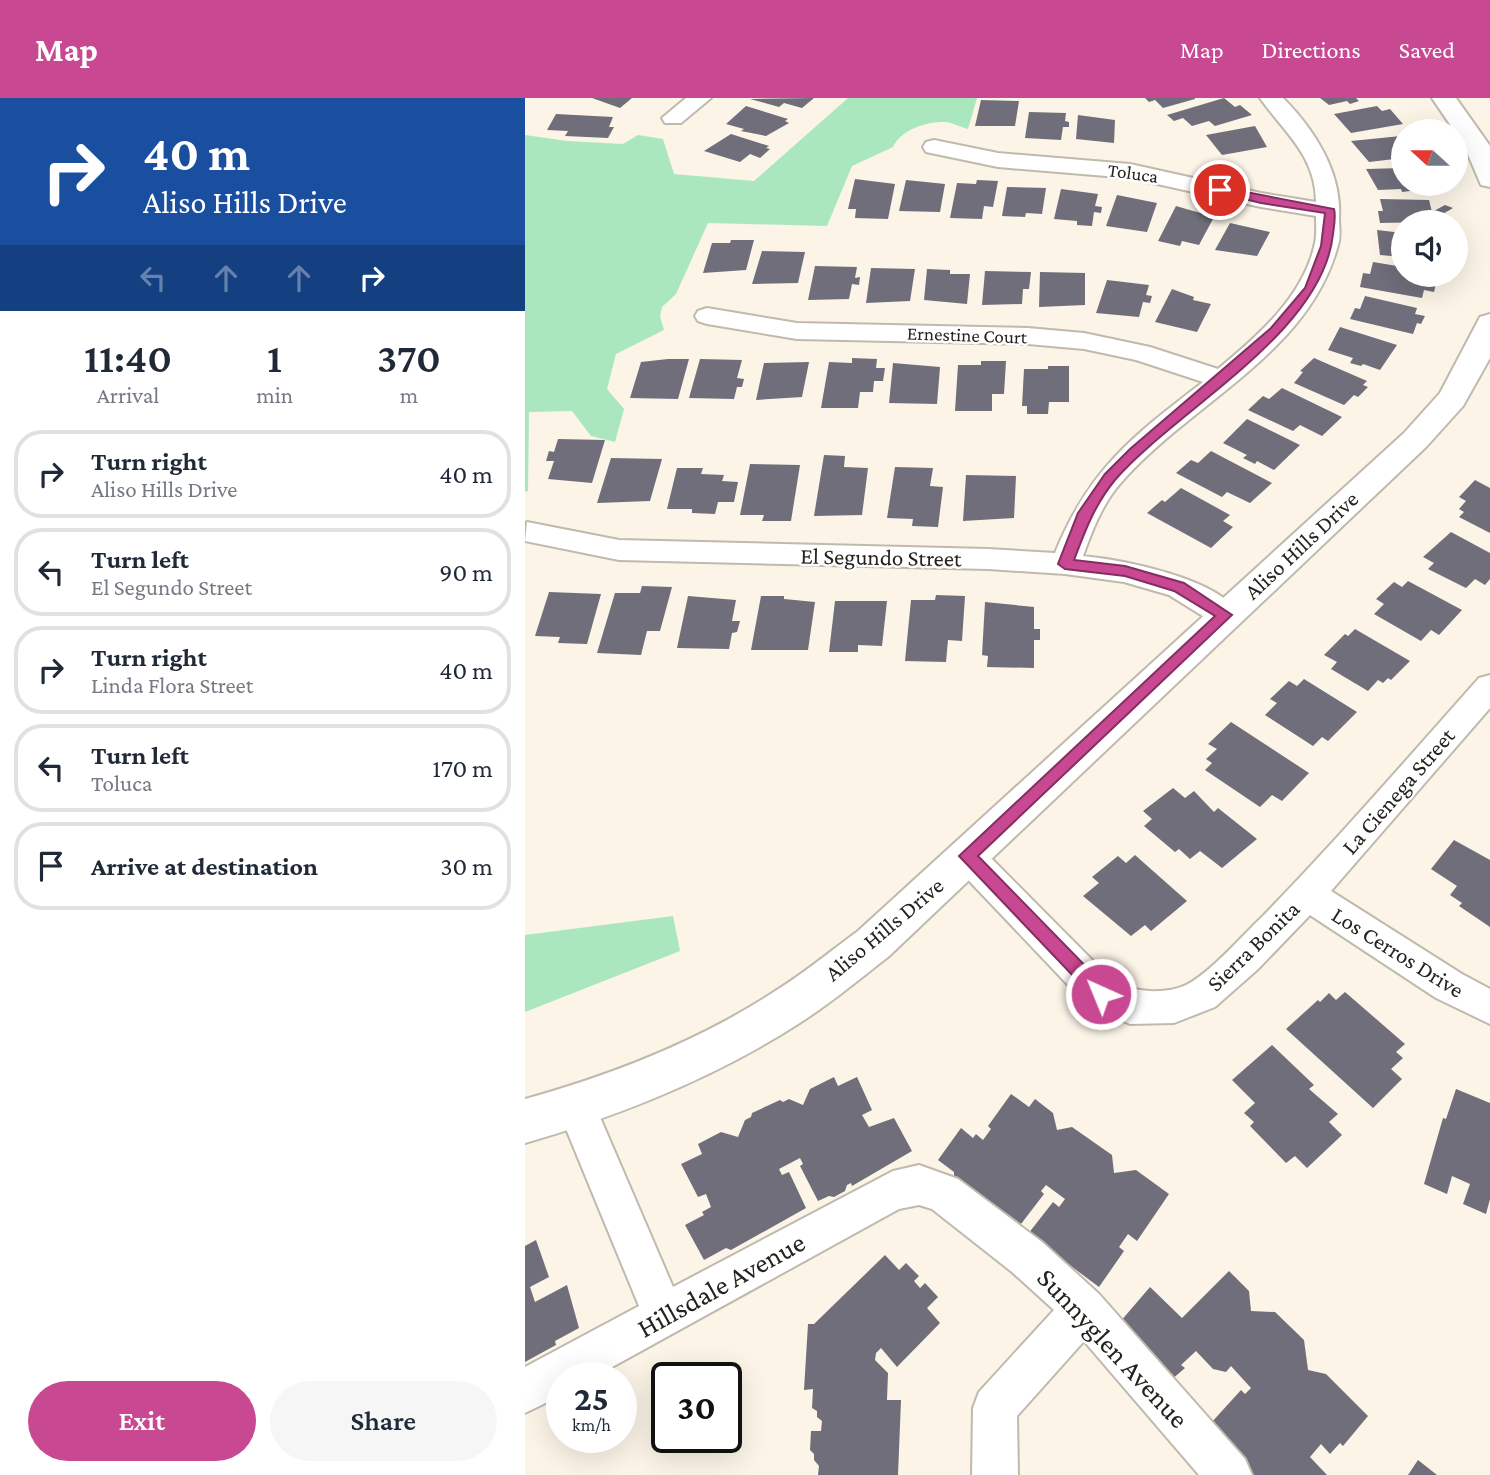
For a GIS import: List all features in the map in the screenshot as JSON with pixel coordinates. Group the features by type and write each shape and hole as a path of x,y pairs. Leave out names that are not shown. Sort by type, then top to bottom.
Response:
{"street":[{"path":"673,118 699,98"},
{"path":"1065,564 1085,513 1109,478 1135,452 1275,331 1310,288 1327,246 1330,211 1324,174 1305,138 1271,98"},
{"path":"1444,98 1477,145 1490,179"},
{"name":"Toluca","path":"934,147 998,160 1130,171 1261,200 1330,211"},
{"name":"Ernestine Court","path":"707,316 797,331 1028,336 1084,341 1141,353 1222,379"},
{"name":"Aliso Hills Drive","path":"525,1121 576,1107 695,1059 784,1010 873,944 1424,429 1452,399 1477,355 1490,323"},
{"name":"El Segundo Street","path":"527,532 619,550 1065,564 1125,571 1179,587 1225,615"},
{"name":"La Cienega Street","path":"1307,894 1490,687"},
{"name":"Sierra Bonita","path":"967,856 1101,994 1131,1007 1174,1006 1202,995 1245,958 1307,894"},
{"name":"Los Cerros Drive","path":"1307,894 1449,986 1490,1007"},
{"path":"576,1107 664,1316"},
{"name":"Hillsdale Avenue","path":"525,1391 893,1191 919,1185"},
{"name":"Sunnyglen Avenue","path":"919,1185 944,1193 1027,1257 1084,1309 1229,1475"},
{"path":"995,1475 995,1408 1084,1309"}],"green space":[{"path":"848,98 977,98 968,129 946,122 923,125 902,135 893,147 852,166 827,226 708,223 676,294 662,307 660,316 664,330 616,354 607,389 624,409 615,442 591,436 572,411 529,412 528,491 525,492 525,135 567,141 623,144 638,135 663,139 674,174 754,181"},
{"path":"673,916 680,951 525,1012 525,935"}],"building":[{"path":"592,98 632,98 620,108"},
{"path":"814,98 802,108 784,103 779,107 750,99"},
{"path":"1145,98 1195,99 1163,108 1155,100 1149,102"},
{"path":"1224,98 1235,107 1240,105 1252,115 1215,126 1209,121 1192,126 1183,118 1174,121 1167,115"},
{"path":"1320,98 1356,98 1359,101 1329,105"},
{"path":"981,100 1019,101 1015,126 975,126"},
{"path":"746,106 788,119 785,121 789,123 766,136 741,131 744,129 726,124"},
{"path":"1377,106 1382,111 1390,109 1399,119 1391,119 1391,126 1351,133 1334,114"},
{"path":"1029,112 1066,113 1065,121 1069,122 1069,127 1063,127 1061,140 1025,138"},
{"path":"556,114 613,117 609,127 614,127 608,138 565,136 568,131 547,130"},
{"path":"1078,115 1115,120 1114,143 1076,139"},
{"path":"1255,126 1267,147 1222,155 1206,135"},
{"path":"731,134 769,146 766,148 770,149 760,158 750,154 740,162 704,151"},
{"path":"1391,137 1391,159 1369,162 1351,141"},
{"path":"1391,168 1391,189 1378,190 1366,169"},
{"path":"855,179 895,184 888,219 855,218 856,209 848,209"},
{"path":"906,180 945,184 940,212 899,211"},
{"path":"977,180 998,181 993,207 984,206 982,219 950,218 957,183 976,184"},
{"path":"1007,187 1046,188 1042,214 1026,213 1025,217 1002,216"},
{"path":"1061,189 1098,194 1095,206 1102,207 1101,213 1094,212 1092,226 1077,225 1077,221 1054,219"},
{"path":"1117,195 1157,203 1147,232 1106,226"},
{"path":"1380,199 1429,200 1432,210 1391,210 1391,223 1380,223 1378,211 1383,211"},
{"path":"1445,205 1453,208 1450,210 1436,210"},
{"path":"1176,206 1214,217 1199,245 1182,241 1180,246 1158,241"},
{"path":"1230,223 1270,232 1257,256 1215,250"},
{"path":"1377,230 1391,232 1391,256 1380,255"},
{"path":"731,240 754,240 746,270 703,273 712,243 730,243"},
{"path":"762,251 805,252 798,283 752,284"},
{"path":"1373,262 1391,265 1391,287 1435,287 1434,292 1424,290 1422,298 1360,287 1363,273 1370,274"},
{"path":"815,266 857,267 855,278 860,277 859,285 852,284 849,299 808,300"},
{"path":"871,268 915,269 910,301 866,303"},
{"path":"927,269 950,270 950,274 970,274 967,304 924,300"},
{"path":"985,271 1031,272 1029,289 1023,289 1022,304 982,305"},
{"path":"1040,272 1085,273 1085,305 1039,307"},
{"path":"1107,280 1149,285 1146,295 1152,296 1150,303 1143,302 1139,317 1096,313"},
{"path":"1172,289 1194,297 1193,300 1211,304 1197,332 1155,322"},
{"path":"1365,296 1417,308 1415,314 1425,316 1421,324 1417,323 1413,334 1350,319 1355,308 1360,309"},
{"path":"1340,327 1397,345 1380,370 1350,363 1353,358 1328,350"},
{"path":"852,358 877,359 876,368 885,368 883,381 874,381 873,392 860,392 858,408 821,408 829,362 852,363"},
{"path":"1314,358 1367,381 1363,385 1368,387 1344,405 1294,383 1303,372 1300,371"},
{"path":"689,359 678,399 630,398 641,362"},
{"path":"700,359 742,360 737,378 744,379 742,387 737,387 734,399 689,398"},
{"path":"981,361 1006,361 1004,394 992,394 992,411 955,411 958,365 981,365"},
{"path":"809,362 802,397 756,400 764,363"},
{"path":"893,363 940,367 937,404 889,403"},
{"path":"1048,366 1069,366 1069,402 1049,402 1048,414 1027,414 1027,406 1022,406 1024,369 1048,369"},
{"path":"1282,388 1342,417 1322,436 1300,425 1293,431 1248,410 1263,396 1269,399"},
{"path":"1247,419 1300,445 1274,470 1257,461 1255,464 1243,458 1247,455 1223,443"},
{"path":"558,439 605,440 592,483 548,479 554,461 546,461 549,451 554,452"},
{"path":"1211,451 1272,483 1250,503 1227,492 1222,497 1176,473 1191,460 1198,463"},
{"path":"824,455 845,456 844,467 868,468 862,515 814,516"},
{"path":"611,458 662,459 650,501 597,503"},
{"path":"750,464 800,465 791,521 762,521 764,515 740,515"},
{"path":"895,467 933,468 930,486 943,487 938,527 912,526 913,519 887,518"},
{"path":"677,468 703,468 701,474 724,475 722,481 738,482 734,502 718,502 715,514 692,513 692,509 667,509"},
{"path":"966,475 1016,476 1014,518 963,521"},
{"path":"1475,480 1490,488 1490,533 1459,517 1464,512 1459,509 1466,501 1459,497"},
{"path":"1181,488 1230,515 1223,521 1233,527 1211,548 1147,513"},
{"path":"1451,532 1490,553 1490,579 1485,585 1475,579 1466,588 1428,569 1434,563 1423,557"},
{"path":"1408,581 1462,610 1439,635 1431,630 1421,641 1374,614 1384,604 1376,599 1394,582 1402,587"},
{"path":"642,586 672,587 660,631 647,631 641,655 597,653 615,593 640,593"},
{"path":"549,592 601,594 587,644 558,643 560,637 535,636"},
{"path":"936,595 965,596 962,641 948,640 946,662 905,661 911,600 935,600"},
{"path":"688,596 736,600 732,621 740,621 737,632 732,633 729,649 677,648"},
{"path":"761,596 784,596 784,599 815,602 808,650 751,650"},
{"path":"835,601 887,601 882,646 858,645 858,652 829,652"},
{"path":"985,602 1034,607 1034,629 1040,629 1040,640 1034,640 1034,668 987,667 988,656 982,655"},
{"path":"1355,629 1410,661 1391,680 1388,678 1383,683 1378,680 1368,691 1331,669 1337,662 1324,655 1345,634 1348,636"},
{"path":"1304,679 1357,712 1328,741 1322,737 1313,746 1265,715 1277,703 1270,699 1289,681 1297,686"},
{"path":"1231,722 1309,773 1282,801 1272,795 1260,807 1205,770 1212,763 1206,759 1217,749 1208,744"},
{"path":"1173,788 1185,798 1194,791 1214,812 1218,808 1257,839 1222,868 1200,851 1190,859 1179,849 1175,852 1144,826 1152,819 1143,811"},
{"path":"1454,840 1490,860 1490,927 1459,906 1462,903 1450,895 1457,886 1431,869"},
{"path":"1135,855 1187,901 1151,931 1145,925 1131,936 1083,896 1099,883 1092,877 1118,856 1126,863"},
{"path":"1345,992 1405,1044 1396,1052 1403,1058 1391,1069 1402,1079 1373,1108 1286,1029 1329,993 1336,1000"},
{"path":"1272,1045 1314,1085 1309,1089 1338,1114 1329,1122 1342,1135 1307,1168 1295,1156 1286,1163 1250,1126 1254,1122 1244,1113 1255,1103 1232,1080"},
{"path":"834,1077 838,1086 857,1077 872,1110 862,1115 869,1127 894,1118 912,1151 852,1186 851,1183 847,1185 845,1191 834,1197 829,1196 818,1201 800,1166 803,1164 800,1158 779,1169 782,1175 789,1172 806,1208 731,1250 726,1248 704,1260 685,1225 704,1215 702,1212 711,1207 706,1194 698,1197 681,1164 702,1154 698,1144 721,1132 738,1137 745,1120 751,1117 752,1113 780,1100 783,1102 789,1099 803,1105 810,1089"},
{"path":"1456,1089 1490,1103 1490,1199 1486,1214 1463,1204 1470,1184 1452,1176 1447,1194 1424,1184 1443,1118 1446,1119"},
{"path":"1011,1094 1029,1107 1035,1099 1053,1113 1057,1130 1072,1127 1112,1155 1114,1173 1136,1170 1169,1194 1137,1241 1128,1234 1119,1247 1124,1251 1099,1287 1028,1234 1053,1202 1059,1207 1065,1199 1046,1185 1041,1191 1044,1194 1021,1224 993,1208 990,1201 989,1204 954,1181 954,1172 938,1160 961,1128 973,1138 976,1134 983,1140 991,1129 988,1126"},
{"path":"536,1240 549,1277 530,1287 535,1302 567,1285 579,1328 555,1341 556,1345 525,1362 525,1246"},
{"path":"885,1255 899,1270 906,1263 919,1276 914,1281 920,1288 925,1283 938,1297 927,1308 940,1323 897,1367 881,1348 876,1353 875,1360 888,1373 887,1400 901,1400 898,1475 818,1475 819,1466 810,1450 811,1431 821,1431 822,1421 817,1417 817,1411 812,1408 813,1389 804,1390 808,1324 814,1324"},
{"path":"1229,1271 1249,1291 1251,1311 1275,1312 1304,1340 1308,1370 1326,1374 1368,1416 1343,1446 1340,1443 1330,1454 1321,1444 1310,1457 1327,1475 1254,1475 1239,1459 1242,1456 1232,1450 1211,1423 1241,1390 1245,1394 1251,1388 1231,1366 1226,1372 1213,1369 1196,1351 1181,1365 1185,1368 1170,1381 1120,1322 1150,1287 1182,1318"},
{"path":"1418,1460 1437,1475 1408,1475"}],"route":[{"path":"1101,994 967,856 1225,615 1179,587 1125,571 1065,564 1085,513 1109,478 1135,452 1275,331 1310,288 1327,246 1330,211 1261,200 1220,190"}]}
